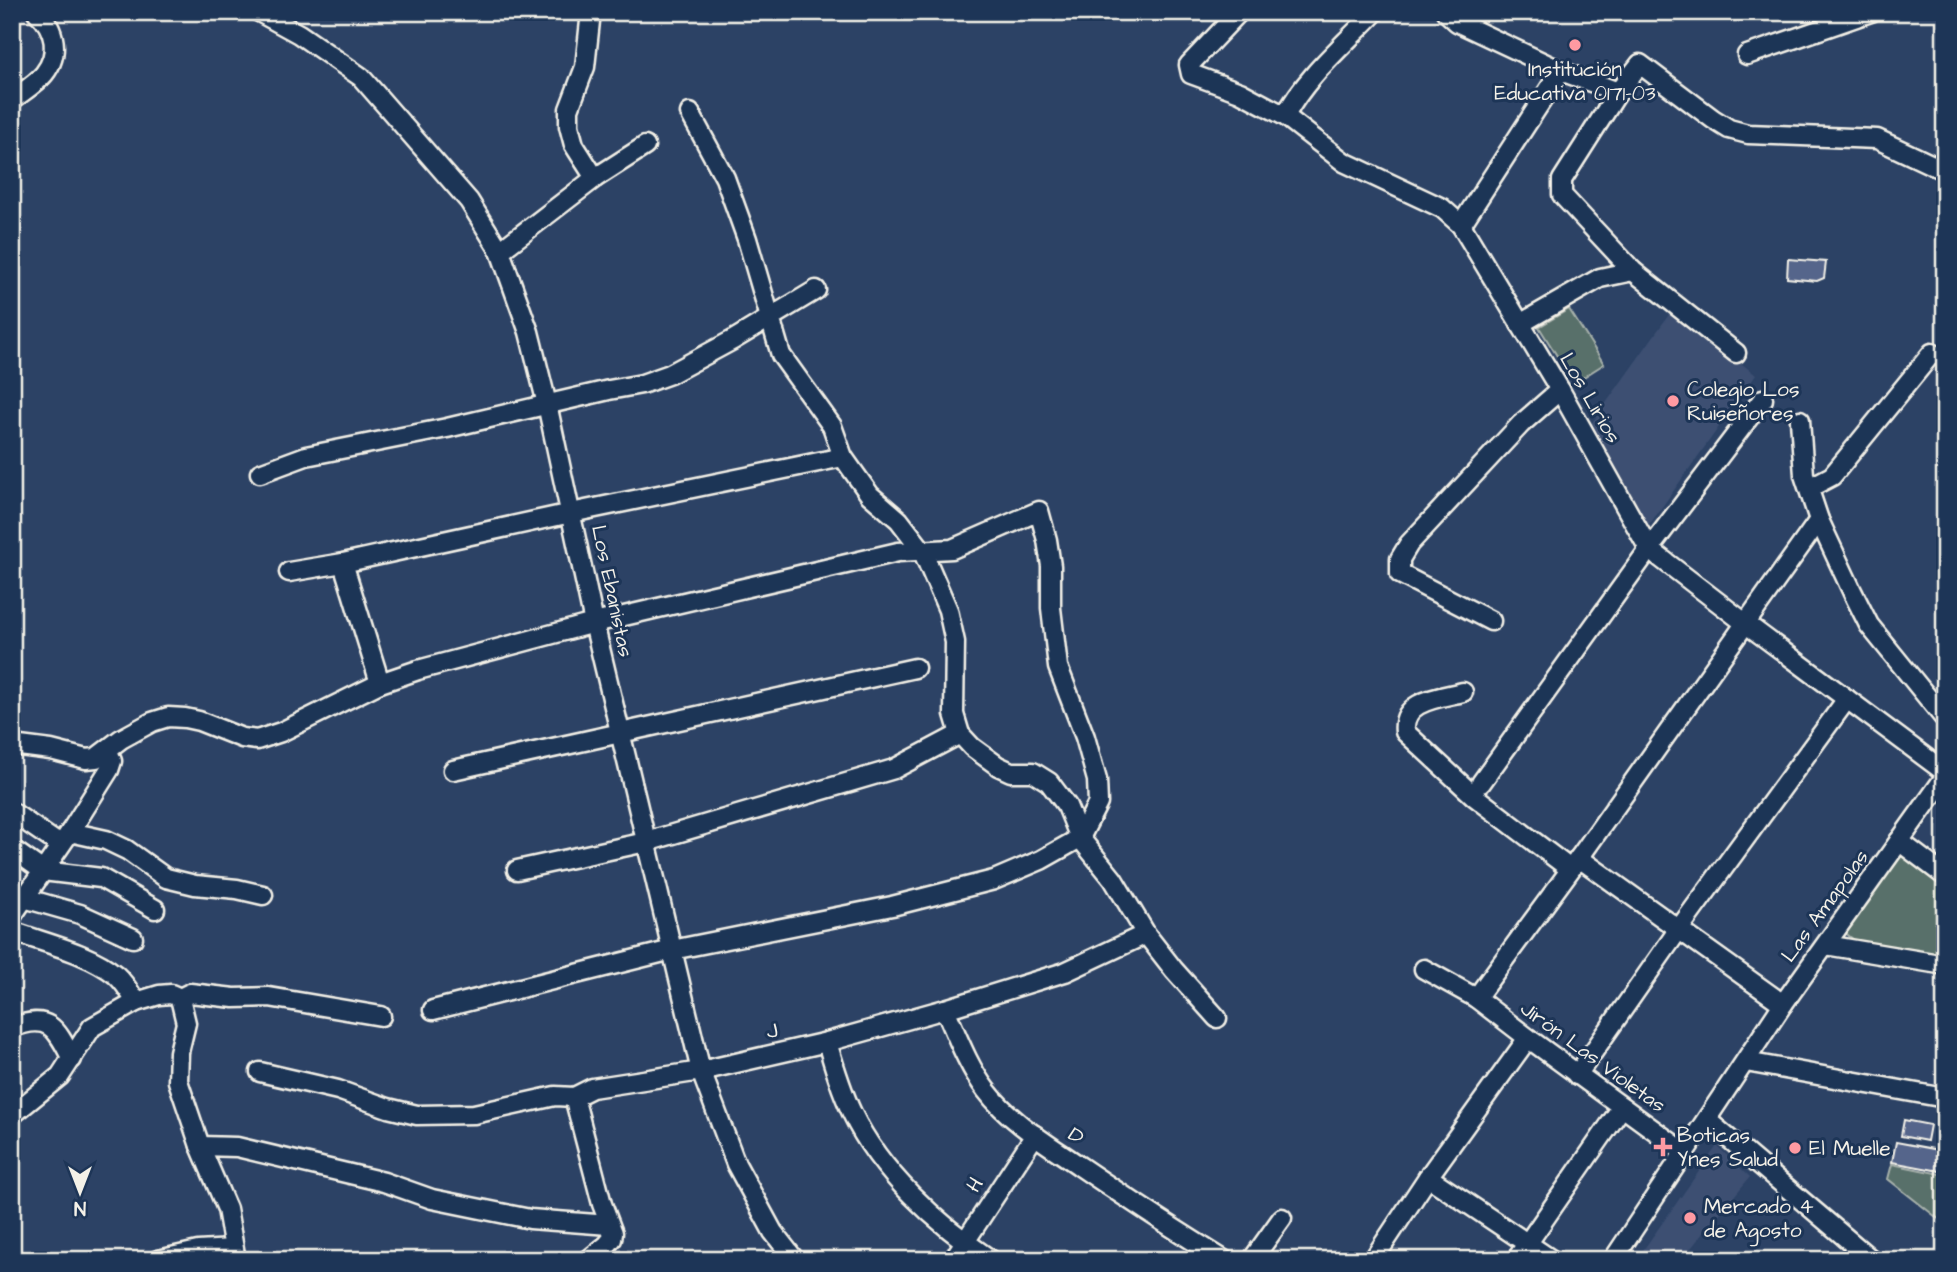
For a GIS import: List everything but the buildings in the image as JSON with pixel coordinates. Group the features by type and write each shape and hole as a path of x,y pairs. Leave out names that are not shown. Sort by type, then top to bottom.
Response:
{"street":[{"path":"12,100 44,74 55,48 54,36 44,18 37,12"},
{"name":"Los Ebanistas","path":"259,12 299,34 361,77 469,201 500,251 529,332 547,404 594,622 701,1071 736,1164 773,1232 795,1260"},
{"path":"591,12 585,67 569,109 569,126 574,145 595,178"},
{"name":"Los Lirios","path":"1239,12 1189,65 1194,76 1240,92 1285,116 1344,162 1443,208 1461,225 1560,390 1650,549 1945,772"},
{"path":"1285,116 1307,83 1375,12"},
{"path":"1447,12 1457,22 1561,71 1618,92"},
{"path":"1747,55 1845,17 1871,12"},
{"path":"1737,353 1633,271 1562,195 1562,180 1574,158 1640,64 1729,129 1748,134 1877,139 1945,171"},
{"path":"1461,225 1561,71"},
{"path":"690,113 725,178 747,239 781,355 832,426 843,457 870,495 899,520 922,550 948,610 955,642 954,714 960,734 972,747 998,766 1011,772 1033,772 1049,782 1067,806 1080,838 1113,879 1146,934 1174,970 1217,1017"},
{"path":"500,251 595,178 645,146"},
{"path":"1520,324 1600,278 1633,271"},
{"path":"260,473 306,456 447,428 642,384 670,374 816,290"},
{"path":"1809,488 1832,476 1932,353"},
{"path":"1491,621 1399,574 1400,559 1409,544 1456,492 1521,424 1560,390"},
{"path":"1481,783 1650,549 1763,399"},
{"path":"1800,420 1804,475 1819,520 1869,625 1945,719"},
{"path":"289,572 343,563 843,457"},
{"path":"12,745 51,750 86,759 96,758 121,739 168,717 200,721 242,738 257,740 281,732 380,683 418,670 594,622 898,552 952,549 1039,512 1051,566 1051,608 1058,667 1085,737 1097,780 1098,803 1080,838 1041,860 993,880 892,906 672,950 433,1010"},
{"path":"1476,998 1575,864 1819,520"},
{"path":"343,563 380,683"},
{"path":"453,770 915,668"},
{"path":"1463,692 1416,704 1408,713 1404,724 1405,732 1474,796 1679,929 1783,1004"},
{"path":"1577,1075 1679,929 1847,699"},
{"path":"517,870 646,842 894,769 960,734"},
{"path":"12,916 18,894 43,871 109,771 112,761 108,751"},
{"name":"Las Amapolas","path":"1613,1260 1783,1004 1945,778"},
{"path":"12,812 65,839 106,840 127,850 166,878 263,895"},
{"path":"1899,841 1945,876"},
{"path":"12,849 43,871 101,878 155,909"},
{"path":"18,894 73,911 133,938"},
{"path":"12,931 67,950 115,974 136,1002"},
{"name":"J","path":"260,1072 338,1090 416,1115 474,1114 555,1096 574,1097 592,1088 701,1071 827,1042 1065,972 1146,934"},
{"path":"1826,945 1945,965"},
{"name":"Jirón Las Violetas","path":"1424,969 1476,998 1684,1152"},
{"path":"180,998 190,993 234,998 268,997 381,1016"},
{"path":"12,1115 60,1076 92,1027 136,1002 159,995 171,994 180,998"},
{"path":"158,1260 198,1251 235,1255 227,1209 200,1146 178,1081 179,1052 186,1023 180,998"},
{"name":"D","path":"945,1009 971,1068 987,1091 1035,1135 1158,1220 1224,1260"},
{"path":"12,1028 32,1020 45,1022 63,1041 72,1059"},
{"path":"1373,1260 1428,1177 1528,1038"},
{"path":"827,1042 853,1114 870,1142 929,1214 991,1260"},
{"path":"1745,1062 1945,1098"},
{"path":"574,1097 613,1233 612,1239 588,1260"},
{"path":"1516,1260 1622,1107"},
{"path":"1707,1121 1872,1260"},
{"name":"H","path":"953,1260 1035,1135"},
{"path":"200,1146 237,1147 384,1182 432,1199 530,1219 609,1224"},
{"path":"1428,1177 1552,1260"},
{"path":"1252,1260 1282,1218"}],"shaded area":[{"name":"Colegio Los Ruiseñores","path":"1673,309 1756,375 1647,528 1589,427"},
{"name":"Mercado 4 de Agosto","path":"1717,1146 1750,1177 1681,1260 1636,1260"}],"green space":[{"path":"1569,309 1604,364 1574,383 1539,327"},
{"path":"1907,854 1945,884 1945,958 1854,940 1843,931 1893,860"},
{"path":"1892,1164 1945,1175 1945,1224 1888,1179"}],"place":[{"name":"Institución Educativa 0171-03","path":"1575,45"},
{"name":"Colegio Los Ruiseñores","path":"1673,401"},
{"name":"Boticas Ynes Salud","path":"1663,1147"},
{"name":"El Muelle","path":"1795,1148"},
{"name":"Mercado 4 de Agosto","path":"1690,1218"}]}
